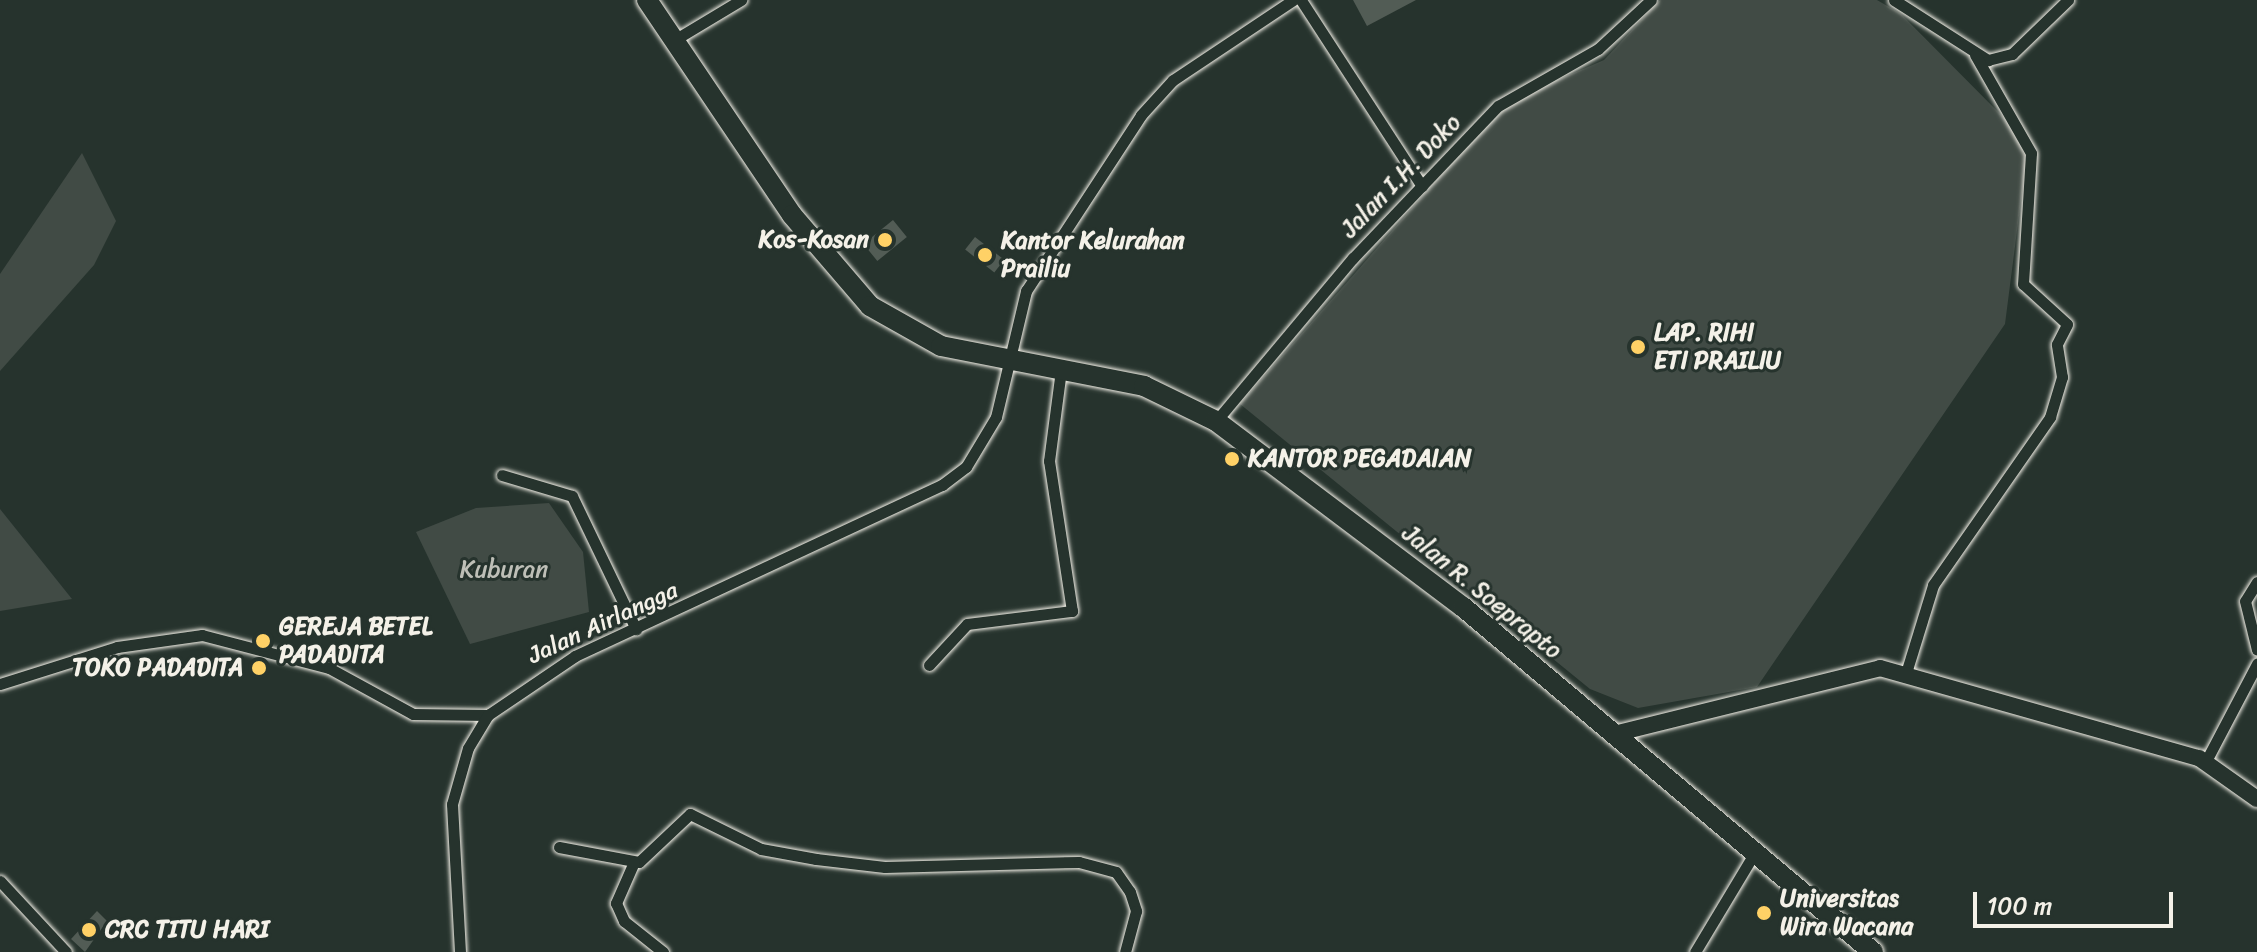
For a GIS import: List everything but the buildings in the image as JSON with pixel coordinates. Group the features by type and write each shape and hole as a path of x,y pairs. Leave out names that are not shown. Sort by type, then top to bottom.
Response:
{"highway":[{"name":"Jalan R. Soeprapto","path":"647,0 671,42 853,291 913,335 1010,362 1144,386 1216,421 1463,607 1873,952"}],"street":[{"path":"671,42 741,0"},
{"name":"Jalan Airlangga","path":"488,715 532,680 942,485 987,435 1010,362 1026,291 1141,115 1173,80 1293,0"},
{"path":"1301,0 1422,186"},
{"name":"Jalan I.H. Doko","path":"1216,421 1422,186 1498,106 1598,49 1651,0"},
{"path":"1894,0 1975,55 2031,153 2023,284 2067,324 2057,344 2062,377 2050,417 1933,585 1906,673"},
{"path":"1975,55 2012,54 2068,0"},
{"path":"929,665 967,624 1072,611 1049,461 1061,370"},
{"path":"502,475 572,496 636,629"},
{"path":"2257,582 2245,601 2257,650"},
{"path":"0,684 117,647 202,635 329,668 413,714 488,715 464,756 452,804 460,952"},
{"path":"2206,761 2257,664"},
{"path":"1614,734 1862,669 1906,673 2206,761 2257,799"},
{"path":"663,952 624,921 616,903 634,862 690,814 761,849 816,859 885,867 1079,862 1116,872 1130,892 1136,911 1125,952"},
{"path":"559,847 634,862"},
{"path":"1695,952 1755,852"},
{"path":"0,881 66,952"}],"green space":[{"name":"LAP. RIHI ETI PRAILIU","path":"1660,0 1877,0 1901,14 2016,130 2026,161 2005,324 1757,687 1638,708 1590,689 1240,404 1471,141 1518,97 1604,60"},
{"path":"82,153 116,221 94,265 0,371 0,274"},
{"name":"Kuburan","path":"549,503 583,552 589,612 470,644 416,532 476,508"},
{"path":"0,509 72,599 0,611"}],"place":[{"name":"Kos-Kosan","path":"885,240"},
{"name":"Kantor Kelurahan Prailiu","path":"985,255"},
{"name":"LAP. RIHI ETI PRAILIU","path":"1638,347"},
{"name":"KANTOR PEGADAIAN","path":"1232,459"},
{"name":"GEREJA BETEL PADADITA","path":"263,641"},
{"name":"TOKO PADADITA","path":"259,668"},
{"name":"Universitas Wira Wacana","path":"1764,913"},
{"name":"CRC TITU HARI","path":"89,930"}]}
